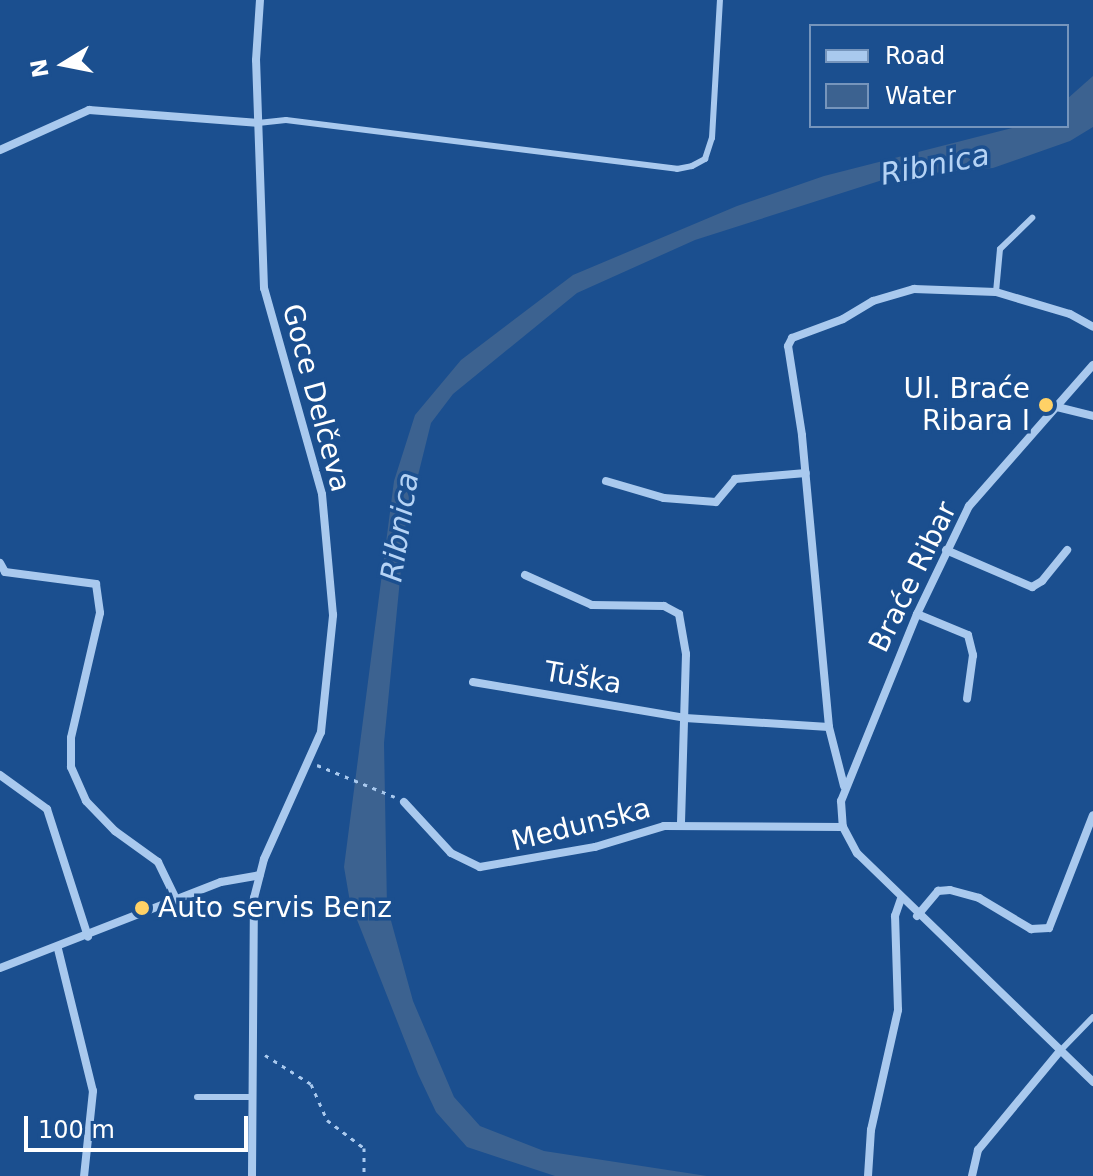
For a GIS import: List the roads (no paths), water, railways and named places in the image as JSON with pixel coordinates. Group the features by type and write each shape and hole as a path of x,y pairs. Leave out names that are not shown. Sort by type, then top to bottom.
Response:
{"street":[{"name":"Goce Delčeva","path":"252,1176 249,1045 251,921 259,875 321,732 332,657 328,548 313,448 278,353 264,288 258,123 260,0"},
{"path":"0,150 89,110 258,123"},
{"path":"844,786 829,727 806,473 788,346 792,338 899,292 996,292 1070,314 1093,327"},
{"name":"Braće Ribar","path":"1093,365 969,506 917,614 844,786 843,827 849,841 917,916 1093,1082"},
{"path":"1057,407 1093,416"},
{"path":"606,481 664,498 716,502 735,479 806,473"},
{"path":"946,550 1032,587 1067,550"},
{"path":"2,568 96,584 100,613 71,738 71,767 86,801 115,831 158,862 177,901"},
{"path":"525,575 592,605 664,606 679,614 684,625 685,718 681,826"},
{"path":"917,614 968,635 973,655 967,699"},
{"name":"Tuška","path":"473,682 685,718 829,727"},
{"path":"0,775 47,809 88,937"},
{"name":"Medunska","path":"404,802 451,853 480,867 681,826 843,827"},
{"path":"917,916 938,891 950,890 979,898 1031,929 1049,928 1093,815"},
{"path":"0,968 58,949 221,882 259,875"},
{"path":"868,1176 871,1130 896,1021 895,916 901,899"},
{"path":"58,949 93,1091 84,1176"},
{"path":"972,1176 978,1150 1060,1051"}],"lane":[{"path":"258,123 286,120 677,169 692,166 705,159 712,138 720,0"},
{"path":"996,292 1000,249 1032,218"},
{"path":"1060,1051 1093,1017"},
{"path":"197,1097 250,1097"}],"water":[{"name":"Ribnica","path":"1093,76 1093,127 1070,141 993,168 895,176 695,240 577,293 453,394 431,423 405,528 384,743 387,906 413,1001 454,1097 480,1126 544,1151 707,1176 555,1176 467,1147 436,1112 418,1074 350,902 344,867 394,481 415,415 461,360 573,275 737,206 824,176 1012,128 1069,128 1069,97"}],"place":[{"name":"Ul. Braće Ribara I","path":"1046,405"},
{"name":"Auto servis Benz","path":"142,908"}]}
